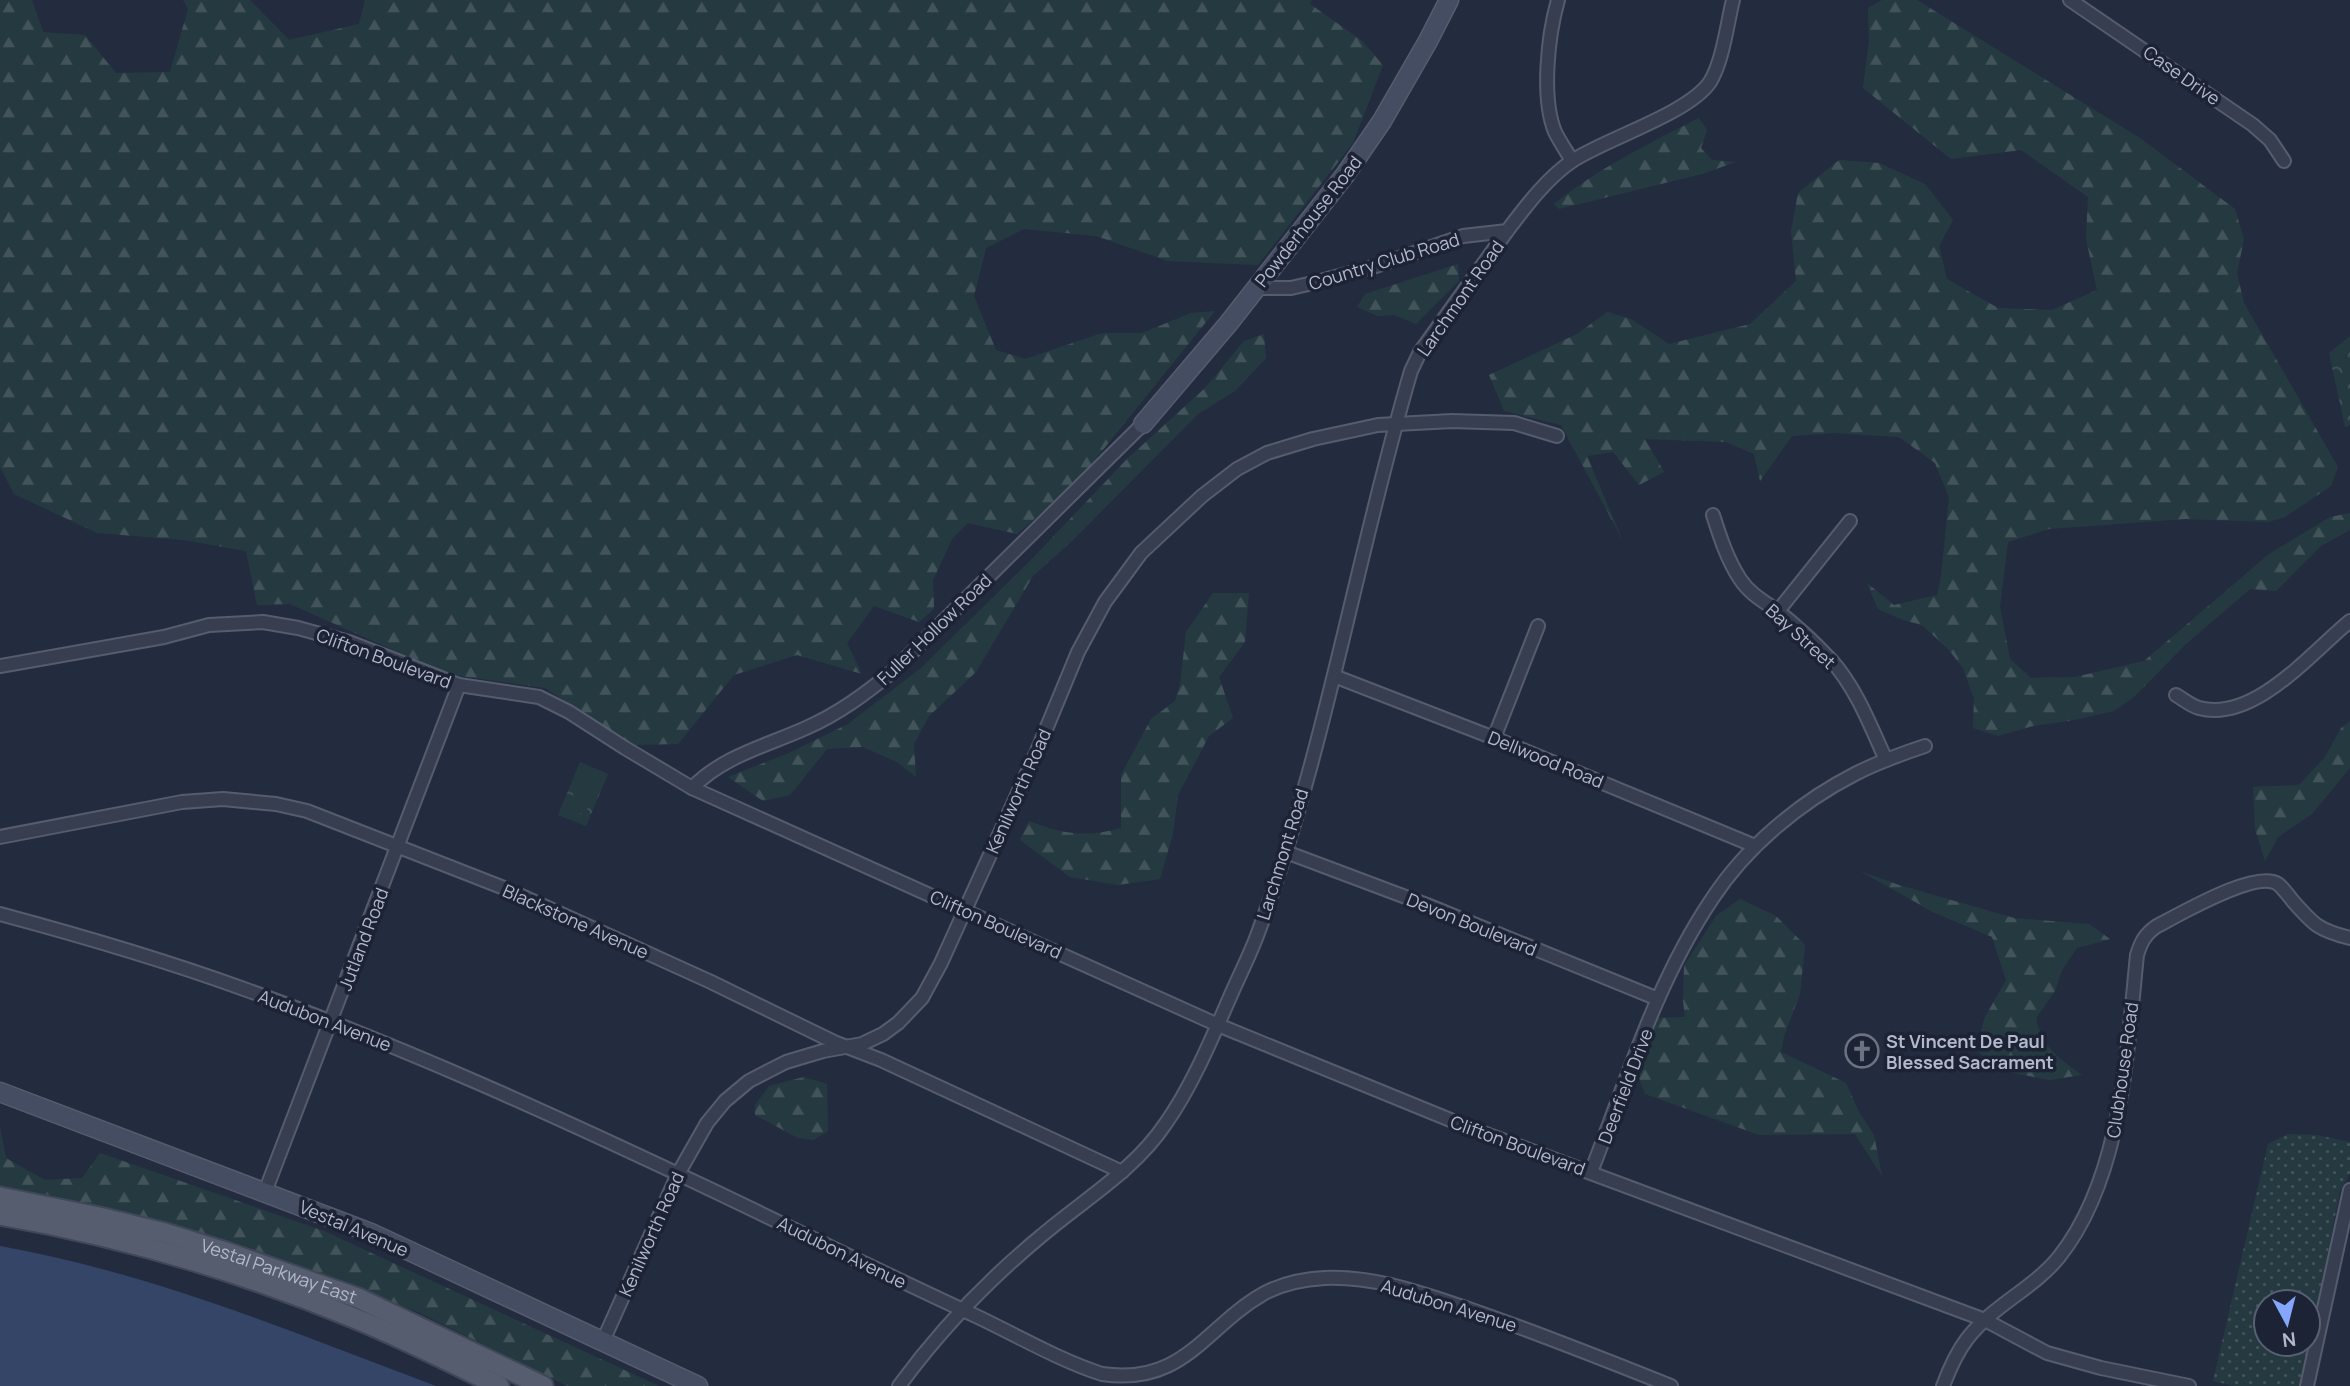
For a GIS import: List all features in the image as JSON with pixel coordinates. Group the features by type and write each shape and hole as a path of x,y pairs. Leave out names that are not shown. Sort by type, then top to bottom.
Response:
{"main road":[{"name":"Vestal Parkway East","path":"0,1197 165,1233 226,1252 358,1298 543,1386"},
{"name":"Vestal Parkway East","path":"0,1215 79,1230 150,1248 282,1290 355,1318 499,1386"}],"street":[{"name":"Powderhouse Road","path":"1143,424 1256,288 1368,142 1449,0"},
{"path":"1558,0 1547,70 1547,94 1556,133 1572,161"},
{"path":"1507,231 1549,180 1572,161 1683,104 1704,90 1717,68 1733,0"},
{"name":"Case Drive","path":"2070,0 2253,125 2270,140 2284,161"},
{"name":"Country Club Road","path":"1256,288 1291,288 1318,282 1377,266 1463,236 1507,231"},
{"name":"Larchmont Road","path":"899,1386 961,1310 1042,1235 1138,1158 1168,1121 1217,1025 1257,935 1286,852 1334,676 1411,371 1420,352 1507,231"},
{"name":"Kenilworth Road","path":"603,1341 678,1174 708,1123 734,1092 766,1071 786,1062 862,1044 883,1034 922,999 1037,751 1078,652 1105,602 1141,553 1202,496 1237,469 1267,453 1313,439 1397,423 1501,421 1557,436"},
{"name":"Fuller Hollow Road","path":"692,788 699,780 729,760 834,714 892,672 1143,424"},
{"name":"Bay Street","path":"1713,515 1728,557 1741,581 1756,597 1777,611 1830,659 1844,676 1857,695 1886,760"},
{"path":"1777,611 1850,521"},
{"path":"2176,695 2197,708 2211,710 2238,707 2275,685 2350,621"},
{"name":"Clifton Boulevard","path":"0,666 164,637 209,625 263,622 349,642 459,685 539,696 692,788 1217,1025 1470,1128 1985,1320 2047,1353 2101,1368 2189,1386"},
{"path":"1494,738 1538,626"},
{"name":"Dellwood Road","path":"1334,676 1494,738 1755,846"},
{"name":"Jutland Road","path":"265,1192 459,685"},
{"name":"Deerfield Drive","path":"1591,1172 1658,999 1684,945 1713,897 1755,846 1829,788 1886,760 1925,746"},
{"name":"Blackstone Avenue","path":"0,837 182,802 223,799 276,804 307,811 504,888 1122,1172"},
{"name":"Devon Boulevard","path":"1286,852 1427,905 1658,999"},
{"name":"Clubhouse Road","path":"1943,1386 1967,1339 1985,1320 2045,1273 2061,1255 2091,1201 2109,1152 2118,1116 2137,956 2140,943 2146,934 2233,889 2261,881 2277,884 2315,926 2350,938"},
{"name":"Audubon Avenue","path":"0,914 111,944 242,988 420,1057 678,1174 1103,1375 1147,1380 1162,1376 1175,1369 1262,1294 1290,1284 1321,1278 1386,1282 1414,1290 1519,1326 1671,1386"},
{"name":"Vestal Avenue","path":"0,1092 371,1233 698,1386"},
{"path":"2307,1386 2350,1190"}],"green space":[{"path":"0,0 32,0 43,32 85,35 116,73 170,72 188,9 183,0 250,0 289,40 359,24 365,0 1312,0 1310,4 1361,40 1383,65 1353,143 1258,265 1168,261 1096,236 1024,229 986,248 974,296 996,350 1025,359 1102,333 1142,333 1191,313 1215,311 1077,482 1017,534 968,523 952,539 933,580 934,609 919,622 874,606 847,643 862,674 797,655 734,675 678,744 633,745 545,688 447,674 290,604 257,605 246,551 184,540 97,533 14,494 0,467"},
{"path":"1882,0 1917,0 2140,138 2235,209 2244,239 2237,273 2244,303 2338,467 2331,486 2285,517 2268,522 2185,519 2049,529 2008,542 2000,607 2010,659 2031,678 2075,677 2144,661 2269,554 2330,517 2350,513 2350,530 2321,546 2276,591 2250,589 2185,645 2135,696 2114,711 2033,726 1998,736 1973,728 1974,699 1963,668 1948,649 1922,625 1878,609 1867,583 1894,605 1937,595 1941,577 1949,497 1935,463 1899,437 1833,433 1792,436 1760,481 1754,454 1726,442 1645,439 1664,472 1639,485 1613,452 1587,456 1622,539 1561,425 1504,411 1489,375 1577,334 1607,312 1631,319 1669,344 1750,324 1796,281 1791,231 1798,193 1839,160 1879,163 1925,184 1953,220 1939,246 1947,279 1998,308 2052,310 2097,290 2086,239 2088,197 2021,150 1951,159 1863,88 1869,40 1868,8"},
{"path":"1699,118 1707,130 1701,148 1712,160 1736,162 1702,174 1559,209 1554,204 1606,168"},
{"path":"1458,264 1459,281 1416,324 1394,315 1378,316 1357,307 1365,294"},
{"path":"1264,334 1266,358 1235,391 1198,414 1072,541 1033,576 976,672 929,716 914,744 916,777 897,762 863,747 827,749 790,795 763,801 728,777 789,753 848,724 921,668 1030,561 1127,459 1205,388 1244,341"},
{"path":"2350,336 2350,425 2345,427 2329,353"},
{"path":"1213,593 1249,593 1245,642 1219,677 1233,718 1209,736 1178,795 1173,834 1160,879 1118,885 1070,877 1020,840 1029,821 1052,829 1085,834 1121,828 1121,775 1151,719 1175,701 1180,685 1186,632"},
{"path":"2350,721 2350,768 2312,814 2278,837 2265,861 2255,829 2253,787 2299,785 2325,757 2341,728"},
{"path":"580,762 608,774 586,826 558,815"},
{"path":"582,771 599,778 585,815 568,808"},
{"path":"1860,871 2014,918 2089,924 2110,939 2077,948 2062,970 2055,991 2036,1018 2047,1045 2082,1075 2049,1080 1997,1070 1976,1049 1985,1017 2006,980 1992,937 1933,912"},
{"path":"1740,899 1776,916 1805,945 1800,994 1784,1036 1781,1052 1846,1083 1859,1112 1874,1135 1882,1176 1855,1134 1759,1135 1645,1094 1639,1078 1655,1018 1685,1017 1684,966 1716,916"},
{"path":"804,1077 827,1084 828,1131 813,1140 798,1138 755,1115 755,1105 769,1086"},
{"path":"0,1127 6,1158 45,1180 82,1178 100,1153 324,1231 659,1386 567,1386 418,1312 253,1249 50,1195 0,1188"},
{"path":"2288,1134 2317,1135 2350,1142 2350,1173 2340,1191 2321,1288 2252,1288 2252,1358 2308,1358 2300,1386 2235,1386 2213,1381 2268,1144"}],"water":[{"path":"0,1246 112,1272 167,1288 275,1325 436,1386 0,1386"}],"place":[{"name":"St Vincent De Paul Blessed Sacrament","path":"1862,1051"}]}
